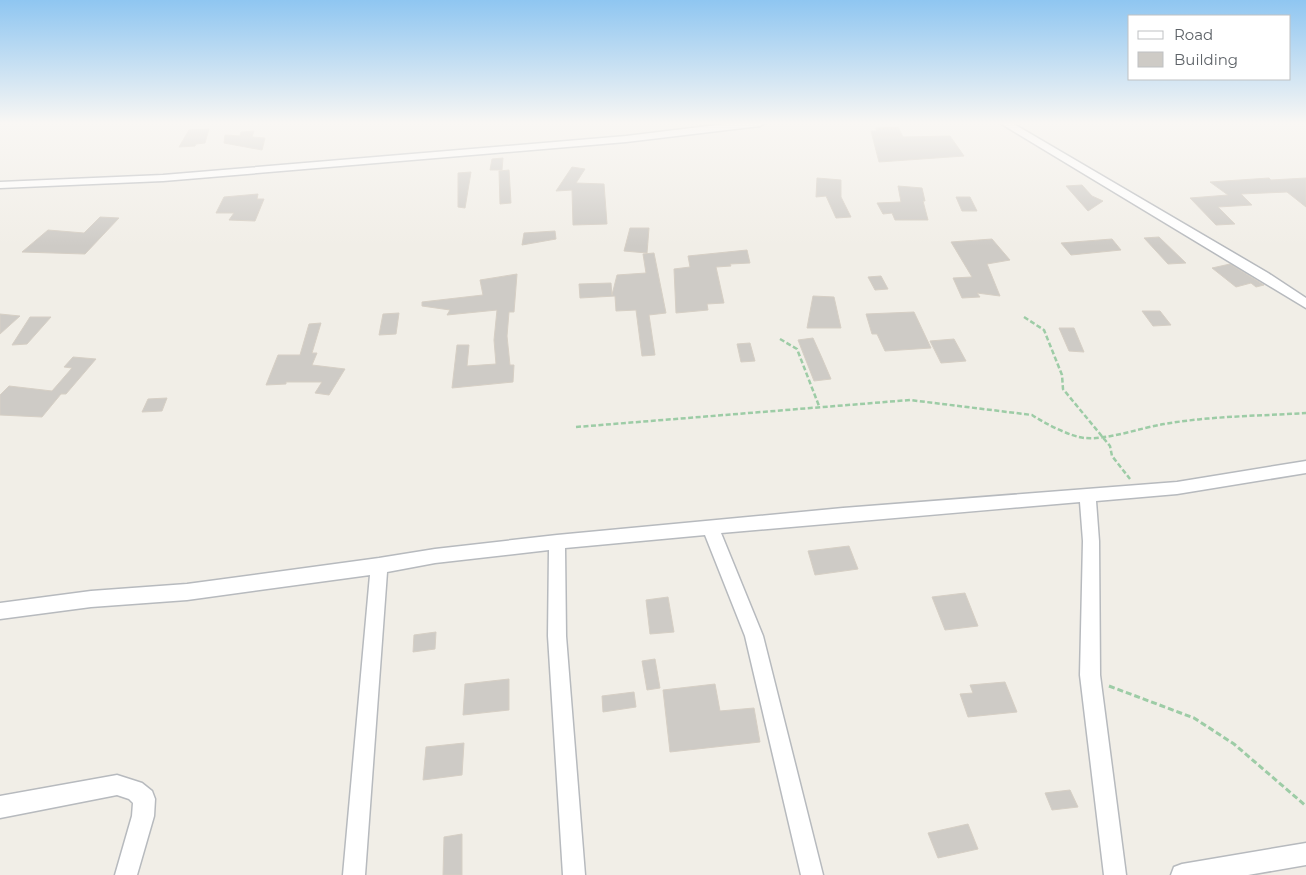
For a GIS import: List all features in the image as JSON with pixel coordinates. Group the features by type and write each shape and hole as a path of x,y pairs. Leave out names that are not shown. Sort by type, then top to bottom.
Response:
{"street":[{"path":"0,185 163,178 331,164"},
{"path":"1073,164 1264,276 1306,304"},
{"path":"0,611 91,599 187,592 379,566 436,556 557,542 1177,488 1306,467"},
{"path":"1088,495 1091,541 1090,674 1115,875"},
{"path":"711,528 754,636 812,875"},
{"path":"557,542 558,636 574,875"},
{"path":"354,875 379,566"},
{"path":"0,807 117,786 135,790 144,799 143,816 126,875"},
{"path":"1182,875 1306,854"}],"path":[{"path":"1024,317 1044,330 1062,375 1063,389 1110,446 1112,456 1138,490"},
{"path":"780,339 797,349 819,406"},
{"path":"576,427 910,400 1032,414 1046,424 1084,438 1128,433 1163,424 1195,420 1306,413"},
{"path":"1090,674 1104,684 1194,718 1234,744 1306,806"}],"building":[{"path":"491,164 503,164 502,170 490,170"},
{"path":"572,167 585,169 576,183 604,184 607,224 573,225 572,190 556,191"},
{"path":"509,170 511,203 500,204 499,171"},
{"path":"471,172 465,208 458,207 458,173"},
{"path":"817,178 841,180 841,197 851,217 836,218 826,196 816,197"},
{"path":"1269,178 1271,180 1306,178 1306,207 1287,192 1241,194 1252,205 1218,207 1235,224 1216,225 1190,198 1228,195 1210,182"},
{"path":"1082,185 1092,196 1103,201 1088,211 1066,186"},
{"path":"898,186 922,188 928,220 895,220 892,213 883,214 877,203 901,202"},
{"path":"258,194 257,199 264,199 255,221 229,220 234,213 216,213 224,197"},
{"path":"956,197 970,197 977,211 962,211"},
{"path":"100,217 119,218 85,254 22,252 48,230 84,233"},
{"path":"630,228 649,228 647,253 624,251"},
{"path":"555,231 556,239 522,245 524,233"},
{"path":"1159,237 1186,263 1168,264 1144,238"},
{"path":"992,239 1010,260 987,264 1000,296 977,293 980,297 962,298 953,278 972,277 951,242"},
{"path":"1112,239 1121,250 1071,255 1061,243"},
{"path":"747,250 750,263 716,267 724,303 707,304 708,310 676,313 674,269 690,267 688,256"},
{"path":"654,253 666,313 649,315 655,355 642,356 636,310 616,311 615,296 580,298 579,284 611,283 612,295 617,275 646,273 643,254"},
{"path":"1230,264 1264,285 1256,287 1251,283 1236,287 1212,268"},
{"path":"517,274 514,312 509,312 507,336 510,365 514,365 513,382 452,388 457,345 469,345 467,366 496,364 494,340 497,310 447,315 450,310 422,306 422,302 483,295 480,280"},
{"path":"881,276 888,289 875,290 868,277"},
{"path":"813,296 834,297 841,328 807,328"},
{"path":"1142,311 1160,311 1171,325 1153,326"},
{"path":"914,312 931,348 885,351 877,334 872,334 866,314"},
{"path":"399,313 396,334 379,335 383,314"},
{"path":"0,314 20,316 0,334"},
{"path":"30,317 51,317 27,344 12,345"},
{"path":"321,323 312,353 317,353 312,365 345,369 329,395 315,393 322,382 286,382 286,384 266,385 278,355 300,355 309,324"},
{"path":"1059,328 1074,328 1084,352 1069,351"},
{"path":"813,338 831,379 814,381 798,340"},
{"path":"954,339 966,361 941,363 930,341"},
{"path":"750,343 755,361 741,362 737,344"},
{"path":"73,357 96,359 66,394 61,394 42,417 0,415 0,395 9,386 52,391 72,368 64,367"},
{"path":"167,398 162,411 142,412 148,399"},
{"path":"849,546 858,569 815,575 808,551"},
{"path":"965,593 978,626 945,630 932,597"},
{"path":"668,597 674,632 650,634 646,600"},
{"path":"436,632 435,649 413,652 414,635"},
{"path":"655,659 660,688 647,690 642,661"},
{"path":"509,679 509,710 463,715 465,684"},
{"path":"1005,682 1017,712 968,717 960,694 973,693 970,685"},
{"path":"715,684 720,711 754,708 760,742 670,752 663,690"},
{"path":"634,692 636,707 603,712 602,696"},
{"path":"464,743 462,775 423,780 426,747"},
{"path":"1070,790 1078,807 1052,810 1045,793"},
{"path":"968,824 978,849 938,858 928,833"},
{"path":"462,834 462,875 443,875 444,837"}]}
